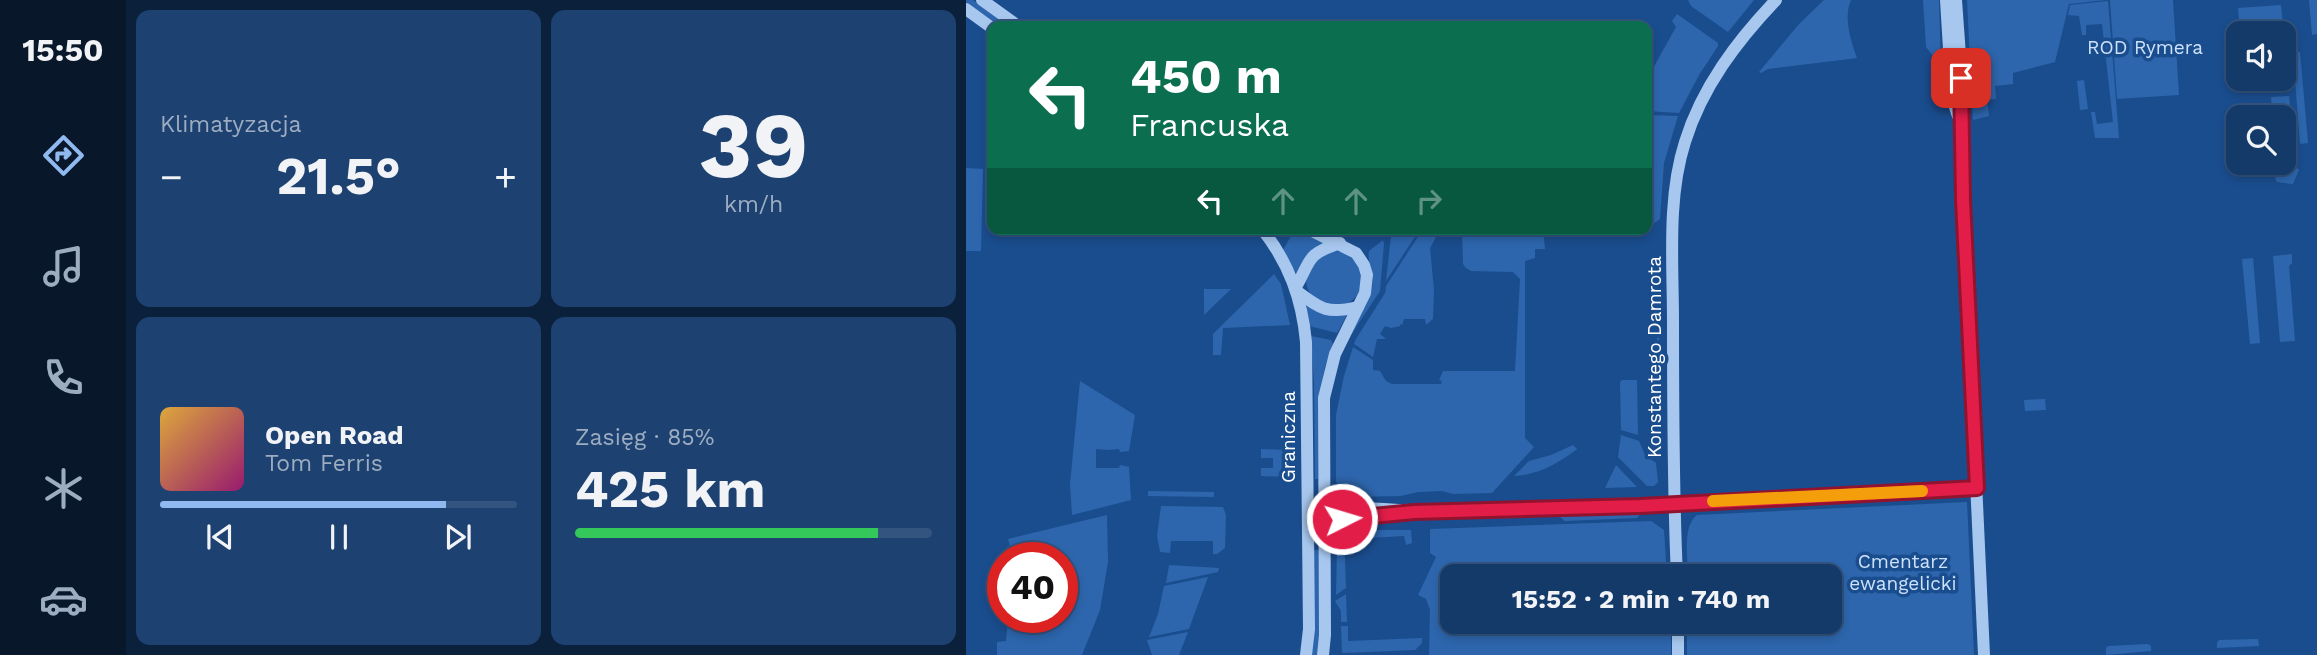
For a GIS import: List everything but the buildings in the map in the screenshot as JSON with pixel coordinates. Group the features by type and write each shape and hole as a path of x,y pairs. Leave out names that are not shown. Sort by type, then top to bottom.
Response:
{"street":[{"path":"982,0 1011,21"},
{"name":"Konstantego Damrota","path":"1677,564 1673,265 1674,208 1679,165 1693,118 1707,90 1734,49 1776,0"},
{"path":"1946,0 1952,98 1961,123"},
{"path":"1956,0 1963,97 1961,123 1984,655"},
{"path":"966,9 987,24"},
{"name":"Graniczna","path":"1266,235 1297,289 1305,331 1309,629 1306,655"},
{"path":"1322,235 1340,243 1356,253 1366,270 1367,286 1358,307 1339,312 1328,311 1297,289 1310,258 1340,243"},
{"name":"Graniczna","path":"1323,655 1325,389 1335,354 1358,307"},
{"path":"1308,513 1324,519 1342,519 1414,512 1644,506 1977,488"},
{"path":"1308,513 1324,506 1414,512"},
{"path":"1644,506 1675,526"},
{"path":"1325,546 1342,519"},
{"path":"1678,634 1678,655"}],"green space":[{"path":"973,0 1002,21 992,21 966,2"},
{"path":"1688,0 1754,0 1728,32 1691,6"},
{"path":"1824,0 1851,0 1848,22 1857,58 1759,72 1799,24"},
{"path":"1923,0 1939,0 1941,66 1926,47"},
{"path":"1967,0 2106,0 2069,4 2055,62 2013,73 2013,84 1995,86 1996,99 1987,100 1989,116 1973,120"},
{"name":"ROD Rymera","path":"2110,0 2173,0 2179,95 2117,99"},
{"path":"2309,0 2317,0 2317,34 2312,35"},
{"path":"2108,1 2119,138 2095,138 2091,112 2095,112 2097,124 2113,122 2102,24 2086,25 2086,35 2082,35 2079,16 2068,15 2070,5"},
{"path":"2281,5 2283,21 2239,21 2238,8"},
{"path":"1677,14 1718,43 1718,46 1679,113 1652,111 1652,70 1676,27 1672,21"},
{"path":"2300,52 2308,143 2300,144 2296,91 2296,53"},
{"path":"2084,80 2088,109 2080,110 2077,81"},
{"path":"2289,96 2290,105 2272,105 2271,97"},
{"path":"1652,115 1678,116 1664,163 1660,219 1652,225"},
{"path":"2296,167 2299,170 2293,184 2277,182 2277,175 2296,175"},
{"path":"966,168 983,169 981,251 966,251"},
{"path":"1292,235 1308,235 1326,243 1297,275 1283,250"},
{"path":"1416,235 1386,281 1391,236"},
{"path":"1419,235 1440,235 1430,248 1434,290 1433,319 1426,325 1425,319 1404,319 1400,326 1385,326 1380,334 1386,339 1377,339 1373,357 1354,344 1385,293 1386,286"},
{"path":"1462,235 1544,235 1545,249 1535,249 1535,258 1525,261 1525,438 1534,447 1492,493 1453,494 1442,491 1401,496 1354,497 1343,492 1336,482 1336,415 1353,347 1373,360 1373,370 1380,371 1386,381 1392,384 1441,384 1442,381 1439,380 1443,371 1515,371 1520,279 1513,272 1471,271 1463,264"},
{"path":"1383,240 1380,291 1349,338 1372,287 1369,251"},
{"path":"1334,251 1345,253 1354,259 1360,268 1360,290 1354,299 1345,305 1334,307 1323,305 1314,299 1308,290 1306,279 1308,268 1314,259 1323,253"},
{"path":"2292,254 2292,263 2289,266 2295,341 2280,342 2273,256"},
{"path":"2253,258 2260,343 2250,344 2242,259"},
{"path":"1274,274 1281,284 1290,325 1223,328 1221,355 1213,355 1213,334"},
{"path":"1205,289 1231,289 1204,315"},
{"path":"1306,304 1347,315 1337,333 1309,326"},
{"path":"1653,328 1657,328 1659,334 1660,441 1649,427 1657,427 1657,337 1649,337"},
{"path":"1311,336 1331,340 1333,344 1318,402 1318,479 1315,479"},
{"path":"1622,380 1637,380 1638,435 1621,430"},
{"path":"1080,381 1135,415 1129,451 1096,449 1096,468 1119,468 1120,465 1129,467 1131,500 1072,515 1070,484"},
{"path":"2045,399 2046,410 2025,411 2024,400"},
{"path":"1621,435 1639,441 1645,455 1656,463 1658,482 1654,486 1647,486 1618,457"},
{"path":"1573,445 1577,449 1540,471 1514,476 1529,461"},
{"path":"1261,449 1288,450 1285,457 1287,477 1261,476 1261,468 1273,468 1273,458 1261,458"},
{"path":"1616,465 1637,487 1605,488"},
{"path":"1148,491 1214,492 1214,497 1148,496"},
{"name":"Cmentarz ewangelicki","path":"1967,502 1974,655 1687,655 1687,634 1842,634 1842,564 1688,564 1689,527 1697,515"},
{"path":"1161,506 1223,507 1226,515 1225,548 1213,554 1213,541 1171,541 1170,553 1160,552 1157,536"},
{"path":"1641,513 1637,518 1565,521 1560,517"},
{"path":"1107,515 1108,562 1100,610 1082,655 997,655 997,642 1006,641 1007,633 1078,633 1078,542 1009,542 1008,539"},
{"path":"1651,521 1664,530 1666,564 1440,564 1440,634 1671,634 1671,655 1429,655 1430,610 1426,599 1418,595 1436,557 1430,553 1430,529"},
{"path":"1369,530 1411,530 1412,543 1406,545 1404,536 1369,538"},
{"path":"1344,531 1346,588 1336,595 1337,546"},
{"path":"1313,550 1319,550 1320,634 1317,655 1311,655"},
{"path":"1169,565 1219,568 1218,572 1166,583"},
{"path":"1208,577 1189,629 1149,637 1158,614 1164,586"},
{"path":"1346,594 1347,622 1341,622 1341,611 1335,601"},
{"path":"1341,626 1348,626 1348,641 1422,638 1422,643 1415,650 1343,653"},
{"path":"1188,632 1179,655 1152,655 1147,640"},
{"path":"2258,639 2259,646 2217,648 2219,640"},
{"path":"2148,644 2151,651 2106,655 2108,646"}],"slow traffic":[{"path":"1713,501 1922,491"}],"route":[{"path":"1342,519 1414,512 1666,505 1977,488 1963,200 1961,78"}]}
